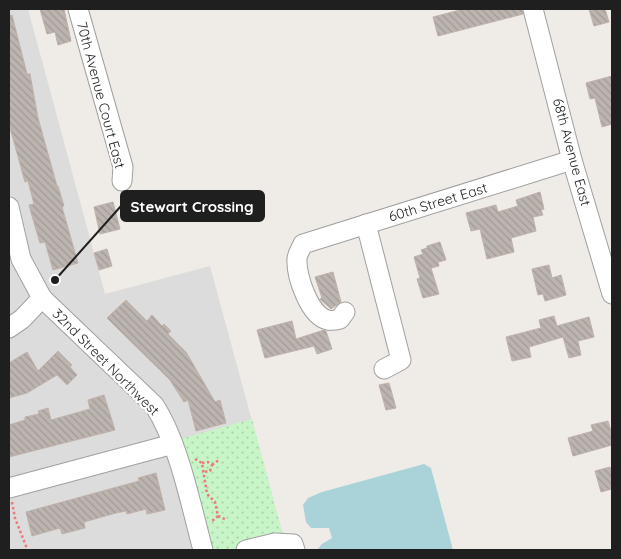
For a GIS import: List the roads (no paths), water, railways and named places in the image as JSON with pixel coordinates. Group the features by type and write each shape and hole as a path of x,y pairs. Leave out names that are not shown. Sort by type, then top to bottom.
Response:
{"street":[{"name":"70th Avenue Court East","path":"78,9 122,168 122,181"},
{"name":"68th Avenue East","path":"533,9 572,160 612,294"},
{"name":"60th Street East","path":"345,312 340,319 328,321 313,310 298,269 297,256 303,244 572,160"},
{"name":"32nd Street Northwest","path":"9,207 21,259 42,298 154,405 164,419 203,550"},
{"path":"366,224 401,360 384,369"},
{"path":"9,328 22,319 42,298"},
{"path":"9,488 173,444"},
{"path":"246,550 275,543 293,544 295,550"}],"water":[{"path":"424,464 431,468 453,550 317,550 322,544 332,538 329,528 311,528 306,522 303,505 308,498 322,492"}],"place":[{"name":"Stewart Crossing","path":"55,280"}]}
